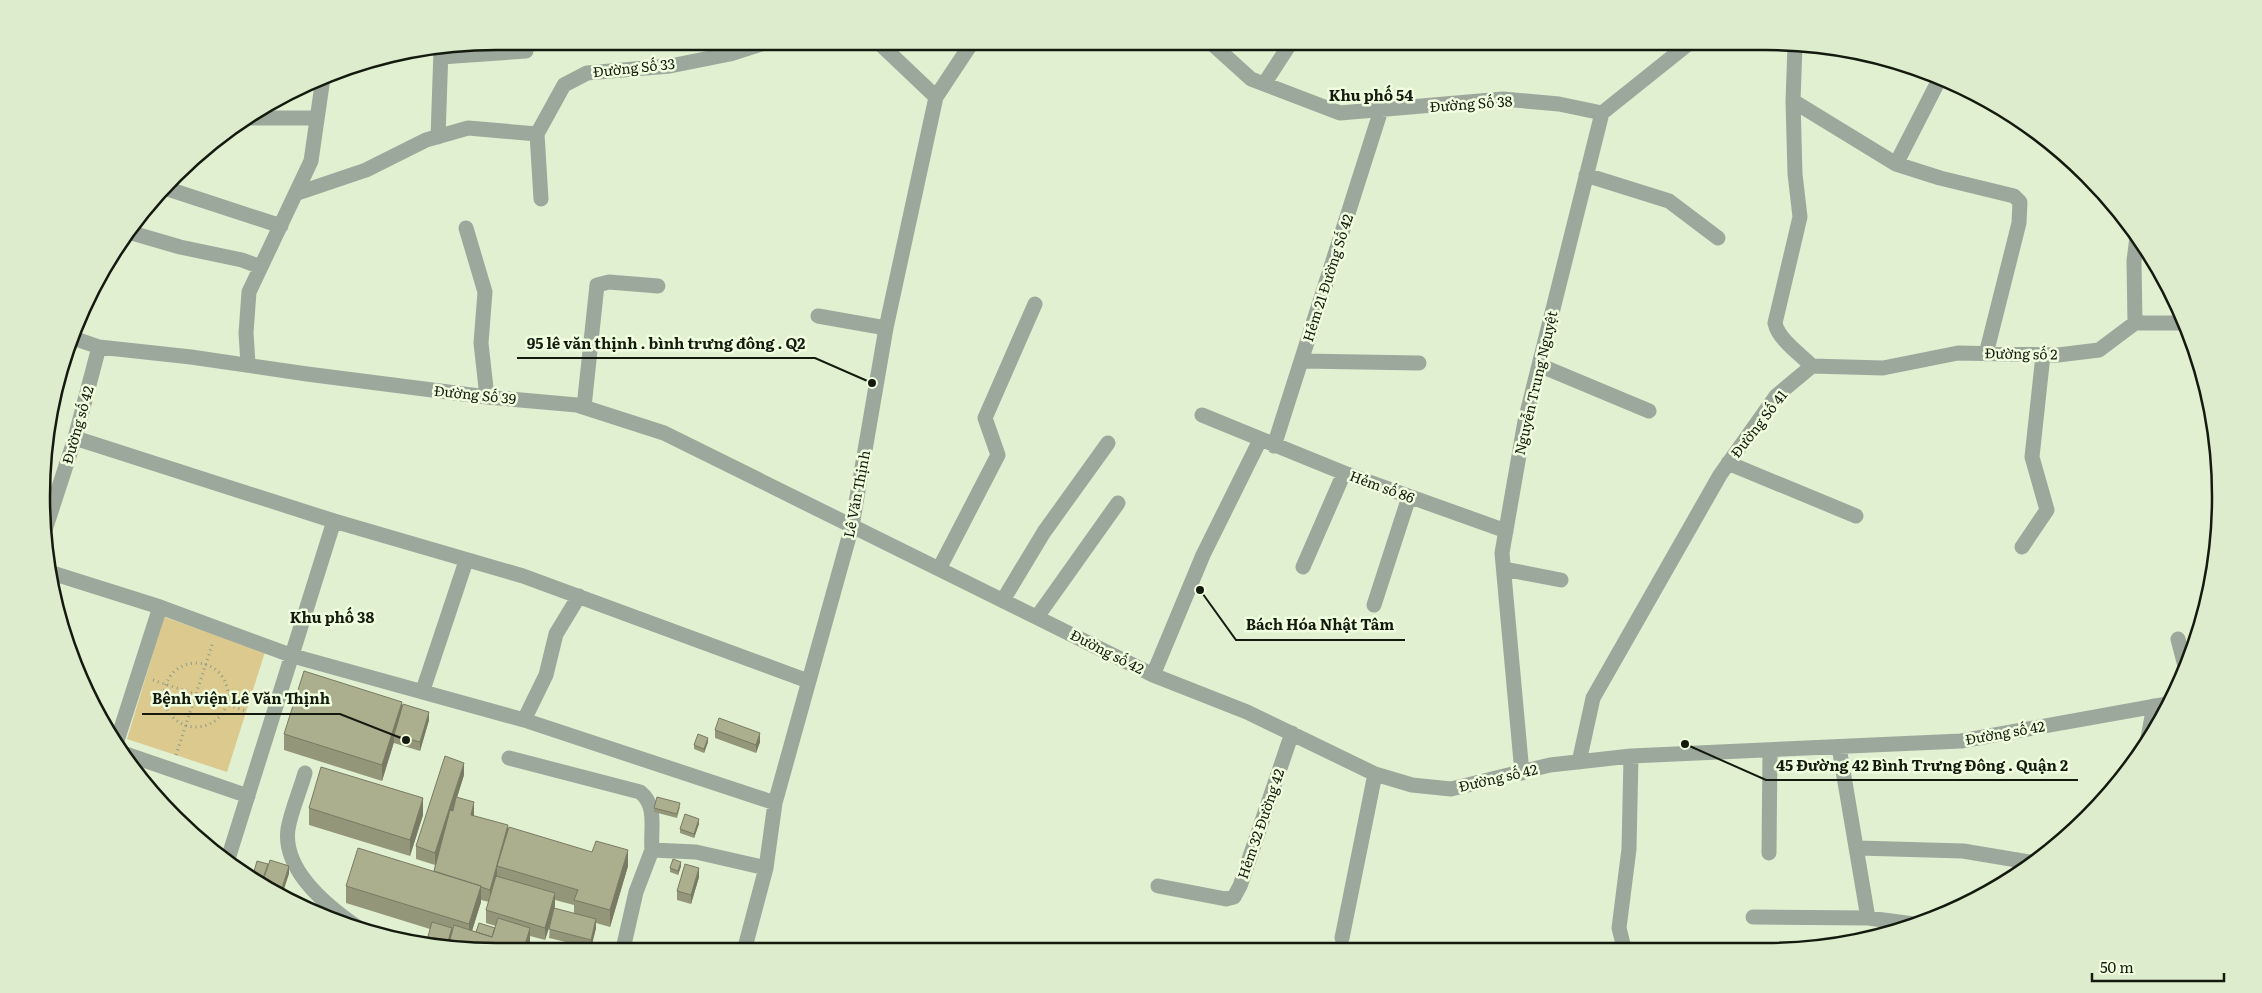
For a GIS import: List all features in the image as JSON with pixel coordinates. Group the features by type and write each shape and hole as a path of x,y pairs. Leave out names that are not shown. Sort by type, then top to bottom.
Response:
{"street":[{"name":"Đường Số 33","path":"537,134 564,85 587,73 670,66 743,50"},
{"path":"891,50 936,97"},
{"name":"Lê Văn Thịnh","path":"746,943 766,868 775,803 852,526 886,328 936,97 967,50"},
{"name":"Đường Số 38","path":"1219,50 1251,78 1340,113 1503,99 1559,104 1602,113"},
{"path":"1264,84 1286,50"},
{"path":"1602,113 1681,50"},
{"path":"438,137 441,54 526,51"},
{"path":"1795,51 1795,174 1800,217 1775,323 1778,332 1812,366"},
{"path":"1896,164 1937,84"},
{"path":"248,364 246,333 249,292 298,193 311,161 322,86"},
{"path":"1794,101 1896,164 1940,178 2014,196 2020,202 2019,223 1986,354"},
{"name":"Hẻm 21 Đường Số 42","path":"1274,446 1381,110"},
{"name":"Nguyễn Trung Nguyệt","path":"1522,773 1502,553 1525,421 1602,113"},
{"path":"260,118 317,118"},
{"path":"298,193 366,170 426,140 468,128 537,134 541,199"},
{"path":"1586,175 1669,201 1718,238"},
{"path":"172,190 281,226"},
{"path":"466,228 484,292 481,343 487,397"},
{"path":"135,234 180,247 242,260 261,267"},
{"path":"2136,247 2134,261 2135,323 2177,324"},
{"path":"584,407 597,285 600,282 609,282 658,286"},
{"path":"939,570 998,455 985,418 1035,304"},
{"path":"818,316 886,328"},
{"name":"Đường số 2","path":"1812,366 1883,368 1958,353 2043,355 2099,350 2135,323"},
{"name":"Đường Số 39","path":"79,340 99,347 248,364 487,397 584,407 664,432 852,526"},
{"name":"Đường số 42","path":"50,511 75,438 99,347"},
{"path":"2022,547 2046,510 2032,457 2043,355"},
{"path":"1302,361 1419,363"},
{"path":"1539,365 1649,412"},
{"name":"Đường Số 41","path":"1579,762 1593,698 1728,463 1776,396 1812,366"},
{"name":"Hẻm số 86","path":"1202,415 1344,473 1506,531"},
{"path":"75,438 334,522 523,576 808,681"},
{"path":"1153,675 1203,555 1260,440"},
{"path":"1003,600 1044,532 1108,443"},
{"path":"1728,463 1856,516"},
{"path":"1303,567 1344,473"},
{"path":"1374,605 1409,496"},
{"path":"1037,617 1118,503"},
{"path":"229,854 334,522"},
{"name":"Đường số 42","path":"852,526 1153,675 1247,712 1375,774 1412,785 1451,789 1550,765 1631,756 1961,741 2160,705"},
{"path":"423,690 466,561"},
{"path":"1504,570 1562,580"},
{"path":"57,575 160,607 293,656 423,690 524,720 775,803"},
{"path":"524,720 546,675 556,634 579,596"},
{"path":"119,735 160,607"},
{"path":"2178,640 2182,656"},
{"name":"Hẻm 32 Đường 42","path":"1158,886 1226,900 1234,897 1240,886 1292,733"},
{"path":"1839,747 1858,848 1868,918"},
{"path":"1769,853 1770,750"},
{"path":"1623,943 1619,928 1629,849 1631,756"},
{"path":"134,757 248,796"},
{"path":"509,758 640,792 645,796 652,812 652,850 636,892 624,943"},
{"path":"305,773 288,830 288,849 295,866 312,887 339,914"},
{"path":"1342,938 1375,774"},
{"path":"1858,848 1962,850 2023,861"},
{"path":"652,850 696,852 766,868"},
{"path":"1753,917 1868,918 1899,922"}],"path":[{"path":"176,755 215,634"},
{"path":"196,663 205,664 222,676 226,684 227,704 223,714 206,726 185,726 176,721 167,709 163,694 165,684 177,669 196,663"},
{"path":"146,678 246,711"}],"shaded area":[{"path":"164,617 265,652 227,772 127,739"}],"building":[{"path":"304,671 402,702 382,765 284,734"},
{"path":"403,704 429,712 420,742 394,735"},
{"path":"719,718 760,733 756,745 715,730"},
{"path":"698,734 708,738 704,749 694,745"},
{"path":"445,756 464,763 435,853 416,846"},
{"path":"321,767 423,798 410,840 309,808"},
{"path":"456,797 474,802 471,815 508,825 490,890 434,871 450,810 453,811"},
{"path":"657,797 680,803 677,814 654,808"},
{"path":"685,814 699,819 694,834 680,829"},
{"path":"509,827 592,852 596,841 628,850 610,910 574,900 578,890 497,866"},
{"path":"358,848 481,886 469,924 346,886"},
{"path":"673,859 681,862 678,871 670,868"},
{"path":"270,860 289,866 282,888 264,878"},
{"path":"257,861 268,864 263,877 254,872"},
{"path":"685,864 699,868 691,895 677,891"},
{"path":"496,876 555,893 545,928 486,910"},
{"path":"554,908 596,919 591,940 549,929"},
{"path":"498,918 530,928 526,943 450,940 454,925 492,937"},
{"path":"432,922 452,928 448,940 428,937"},
{"path":"479,923 495,928 492,937 476,932"}],"place":[{"name":"95 lê văn thịnh . bình trưng đông . Q2","path":"872,383"},
{"name":"Bách Hóa Nhật Tâm","path":"1200,590"},
{"name":"Bệnh viện Lê Văn Thịnh","path":"406,740"},
{"name":"45 Đường 42 Bình Trưng Đông . Quận 2","path":"1685,744"}],"district":[{"name":"Khu phố 54","path":"1371,96"},
{"name":"Khu phố 38","path":"332,618"}]}
